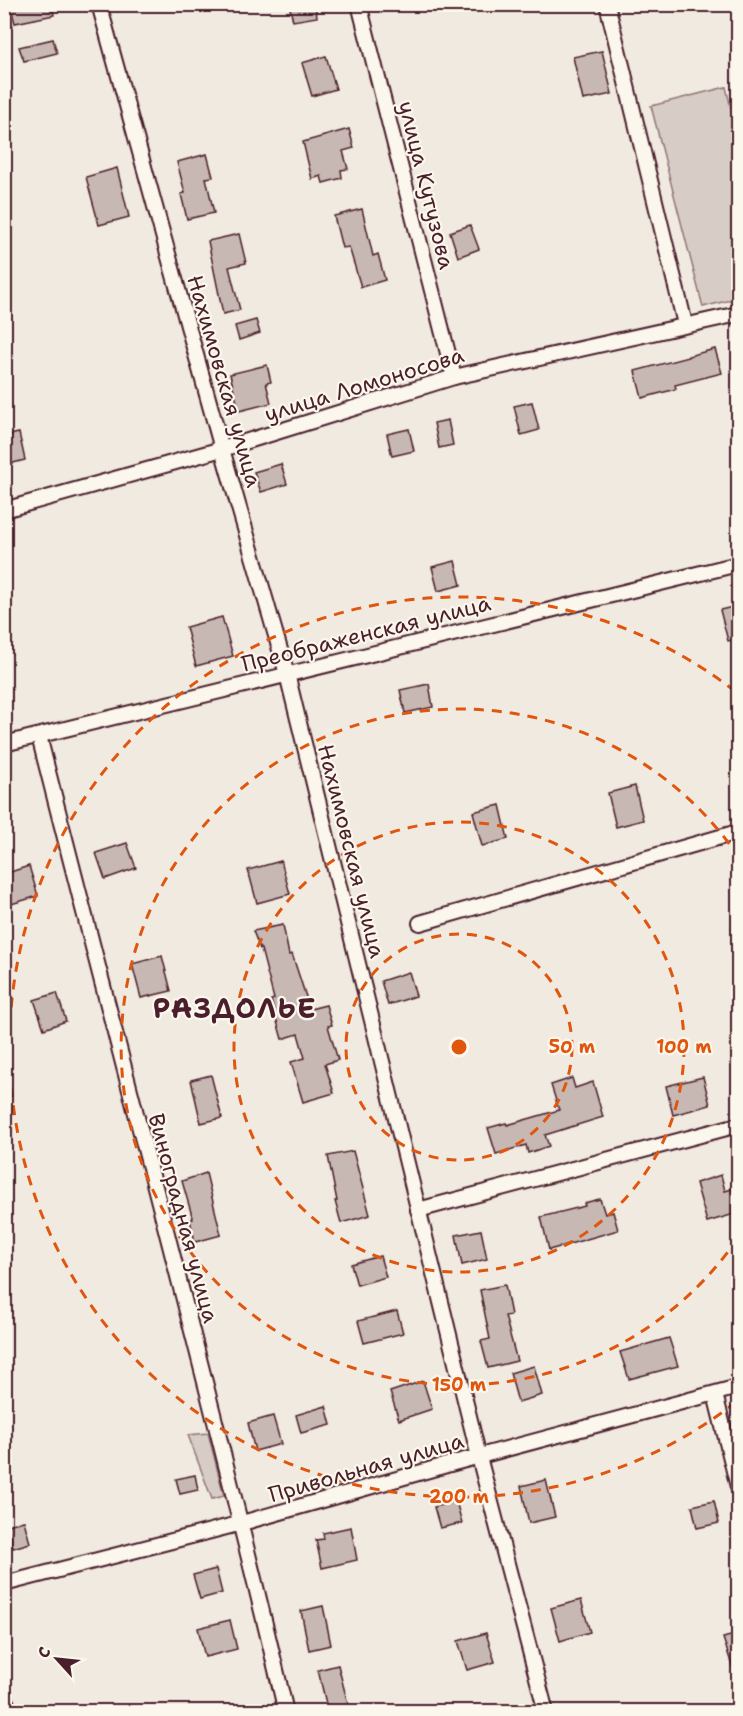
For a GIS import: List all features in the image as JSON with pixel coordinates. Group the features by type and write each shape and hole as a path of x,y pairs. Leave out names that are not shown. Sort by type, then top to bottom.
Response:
{"street":[{"name":"Нахимовская улица","path":"99,4 287,674 478,1457 546,1712"},
{"name":"улица Кутузова","path":"359,4 454,377"},
{"path":"607,4 685,324"},
{"name":"улица Ломоносова","path":"4,510 222,449 454,377 738,314"},
{"name":"Преображенская улица","path":"4,744 738,564"},
{"name":"Виноградная улица","path":"39,736 242,1523 286,1712"},
{"path":"420,923 738,832"},
{"path":"418,1210 738,1125"},
{"name":"Привольная улица","path":"4,1584 242,1523 738,1387"},
{"path":"715,1394 738,1487"},
{"path":"4,1695 9,1712"}],"shaded area":[{"path":"726,87 738,138 738,298 703,307 651,106"},
{"path":"208,1433 224,1496 212,1499 188,1435"}],"building":[{"path":"29,4 51,4 54,15 15,23 11,8"},
{"path":"289,4 315,4 317,17 293,21"},
{"path":"53,39 57,53 24,61 19,47"},
{"path":"602,51 612,94 583,100 573,57"},
{"path":"326,56 336,89 312,96 302,63"},
{"path":"349,129 354,148 343,151 348,169 341,170 342,178 323,183 321,176 312,179 303,142"},
{"path":"207,154 213,177 206,178 214,213 187,219 181,194 185,193 177,162"},
{"path":"117,168 129,217 99,225 86,177"},
{"path":"362,209 373,256 378,254 385,280 361,287 349,247 342,248 334,216"},
{"path":"470,225 479,249 458,257 450,232"},
{"path":"239,234 246,263 229,267 240,310 223,314 208,241"},
{"path":"256,320 260,333 239,340 235,326"},
{"path":"715,349 722,373 675,385 676,389 642,398 635,371"},
{"path":"267,365 271,382 266,383 271,403 239,411 230,374"},
{"path":"532,402 539,430 521,435 514,406"},
{"path":"448,420 453,445 439,448 434,423"},
{"path":"409,429 414,451 392,456 387,434"},
{"path":"19,433 25,460 9,464 4,436"},
{"path":"281,464 287,484 261,492 254,472"},
{"path":"455,561 461,585 438,591 432,567"},
{"path":"737,606 738,639 728,641 720,610"},
{"path":"222,617 233,656 196,666 186,627"},
{"path":"429,684 433,707 405,713 400,690"},
{"path":"635,786 643,820 616,827 608,793"},
{"path":"500,805 508,839 482,846 473,812"},
{"path":"127,843 136,868 105,879 96,853"},
{"path":"281,861 290,894 257,903 248,870"},
{"path":"29,866 38,896 11,904 4,883 4,874"},
{"path":"283,925 289,955 292,954 310,1009 326,1005 332,1025 328,1026 338,1060 325,1064 334,1093 303,1102 291,1062 305,1058 298,1034 282,1039 271,1000 274,999 261,949 253,931"},
{"path":"162,956 171,991 141,998 132,964"},
{"path":"409,972 416,996 388,1005 381,981"},
{"path":"57,993 66,1021 44,1029 34,1000"},
{"path":"211,1075 222,1118 201,1123 191,1080"},
{"path":"703,1077 710,1105 673,1115 666,1086"},
{"path":"572,1078 575,1088 593,1082 603,1117 545,1135 549,1146 528,1153 526,1145 496,1154 488,1128 559,1110 551,1085"},
{"path":"353,1151 370,1215 341,1223 328,1156"},
{"path":"206,1173 221,1235 195,1242 190,1220 193,1219 182,1181"},
{"path":"721,1175 725,1191 732,1189 734,1196 738,1194 738,1213 707,1222 696,1183"},
{"path":"600,1199 605,1214 613,1212 618,1230 549,1250 541,1217 585,1206 584,1203"},
{"path":"481,1230 487,1259 462,1265 456,1235"},
{"path":"380,1256 386,1277 357,1285 351,1264"},
{"path":"505,1285 511,1315 505,1316 517,1361 488,1368 481,1341 490,1339 480,1290"},
{"path":"397,1311 403,1333 364,1343 358,1321"},
{"path":"669,1338 678,1366 629,1379 620,1352"},
{"path":"534,1366 542,1395 518,1402 510,1373"},
{"path":"423,1381 432,1409 399,1420 390,1392"},
{"path":"326,1406 331,1425 301,1433 296,1415"},
{"path":"273,1416 281,1444 255,1451 248,1423"},
{"path":"195,1475 198,1490 180,1494 176,1479"},
{"path":"546,1480 555,1517 529,1523 521,1486"},
{"path":"456,1501 462,1523 440,1528 434,1507"},
{"path":"714,1501 719,1523 697,1528 692,1506"},
{"path":"24,1521 30,1543 13,1548 7,1525"},
{"path":"351,1527 357,1560 322,1568 316,1540 324,1539 323,1533"},
{"path":"216,1569 222,1593 200,1599 193,1575"},
{"path":"581,1600 590,1632 560,1641 551,1608"},
{"path":"323,1606 331,1645 309,1650 301,1611"},
{"path":"230,1620 237,1649 205,1657 198,1628"},
{"path":"486,1633 495,1662 467,1670 458,1641"},
{"path":"738,1634 738,1677 736,1678 723,1638"},
{"path":"338,1665 350,1712 328,1712 318,1670"}],"district":[{"name":"РАЗДОЛЬЕ","path":"235,1008"}]}
